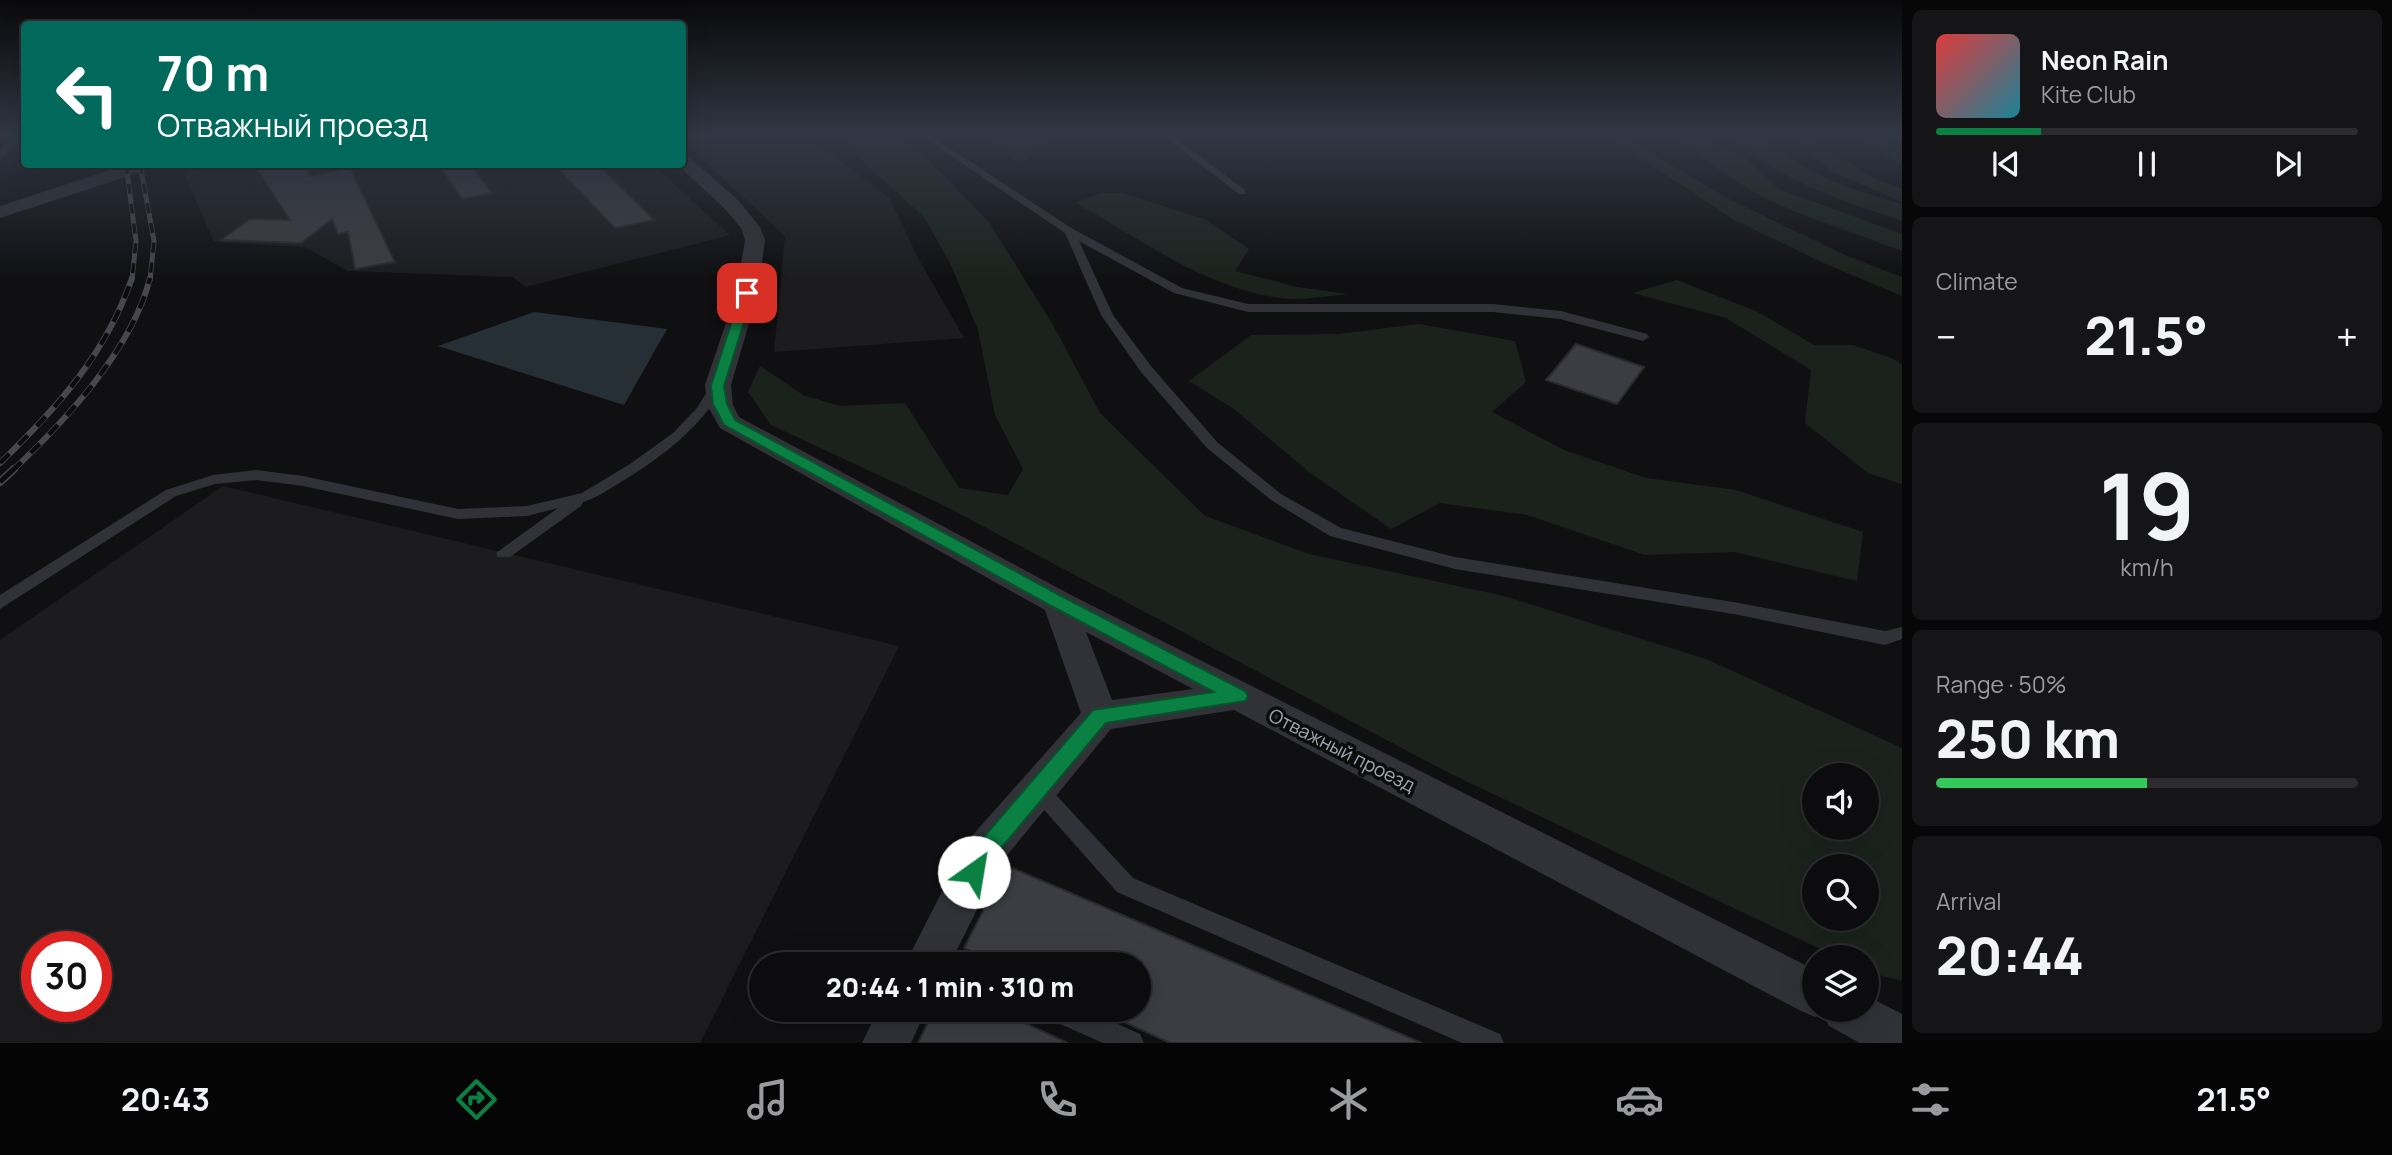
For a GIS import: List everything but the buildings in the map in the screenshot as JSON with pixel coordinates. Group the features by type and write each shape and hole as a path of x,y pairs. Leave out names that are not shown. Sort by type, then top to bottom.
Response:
{"street":[{"path":"0,212 90,183"},
{"path":"707,183 731,204 750,227 755,240 747,293 718,386"},
{"name":"Отважный проезд","path":"718,386 720,404 729,422 1059,603 1802,987"},
{"path":"1059,603 1100,716"},
{"path":"943,952 984,852 1100,716 1238,696"},
{"path":"886,1043 897,1022"},
{"path":"1869,1022 1902,1039"}],"lane":[{"path":"996,183 1069,231 1178,291 1248,308 1493,308 1561,315 1643,337"},
{"path":"1229,183 1241,192"},
{"path":"1069,231 1107,315 1146,369 1212,445 1276,497 1336,532 1455,563 1739,610 1885,638 1902,633"},
{"path":"504,553 678,436 703,410 718,386"},
{"path":"0,603 171,493 213,480 256,475 303,481 458,514 527,511 587,496"},
{"path":"1038,789 1125,885 1492,1043"},
{"path":"1084,1022 1130,1043"}],"shaded area":[{"path":"188,183 672,183 730,235 526,287 513,277 348,271 305,247 214,242"},
{"path":"728,183 869,183 890,199 917,256 964,338 774,352 785,236"},
{"path":"886,183 951,183 989,222 1053,325 1100,413 1205,516 1309,554 1504,596 1706,659 1902,748 1902,981 1879,975 1879,945 1812,945 1447,772 943,505 771,425 748,392 760,366 803,395 840,406 905,403 959,488 1008,495 1023,469 995,415 978,330 951,265 924,217"},
{"path":"1678,183 1702,183 1731,200 1845,255 1902,277 1902,296 1828,265 1736,221"},
{"path":"1739,183 1772,183 1779,189 1902,234 1902,251 1793,211"},
{"path":"1801,183 1837,183 1902,204 1902,221 1832,196"},
{"path":"1858,183 1885,183 1902,189 1902,202"},
{"path":"1100,193 1123,193 1204,219 1249,249 1235,271 1297,287 1348,294 1287,299 1250,292 1223,283 1173,260 1076,203"},
{"path":"1677,280 1758,312 1814,345 1853,345 1902,364 1902,484 1868,473 1805,423 1811,370 1726,318 1633,293"},
{"path":"534,312 667,329 624,405 438,346"},
{"path":"1419,324 1515,341 1526,382 1492,412 1564,450 1646,478 1736,490 1863,532 1857,581 1734,552 1645,555 1527,515 1440,503 1391,529 1309,472 1234,409 1189,381 1251,335 1338,334"},
{"path":"223,486 899,646 700,1043 0,1043 0,640"}],"railway":[{"path":"128,183 136,241 132,280"},
{"path":"143,183 154,241 150,280"},
{"path":"0,463 41,422 78,378 108,331 132,278"},
{"path":"14,469 74,407 112,358 141,305 150,278"},
{"path":"0,482 14,469"}],"route":[{"path":"747,293 718,386 720,404 729,422 1059,603 1238,696 1100,716 984,852 974,872"}]}
